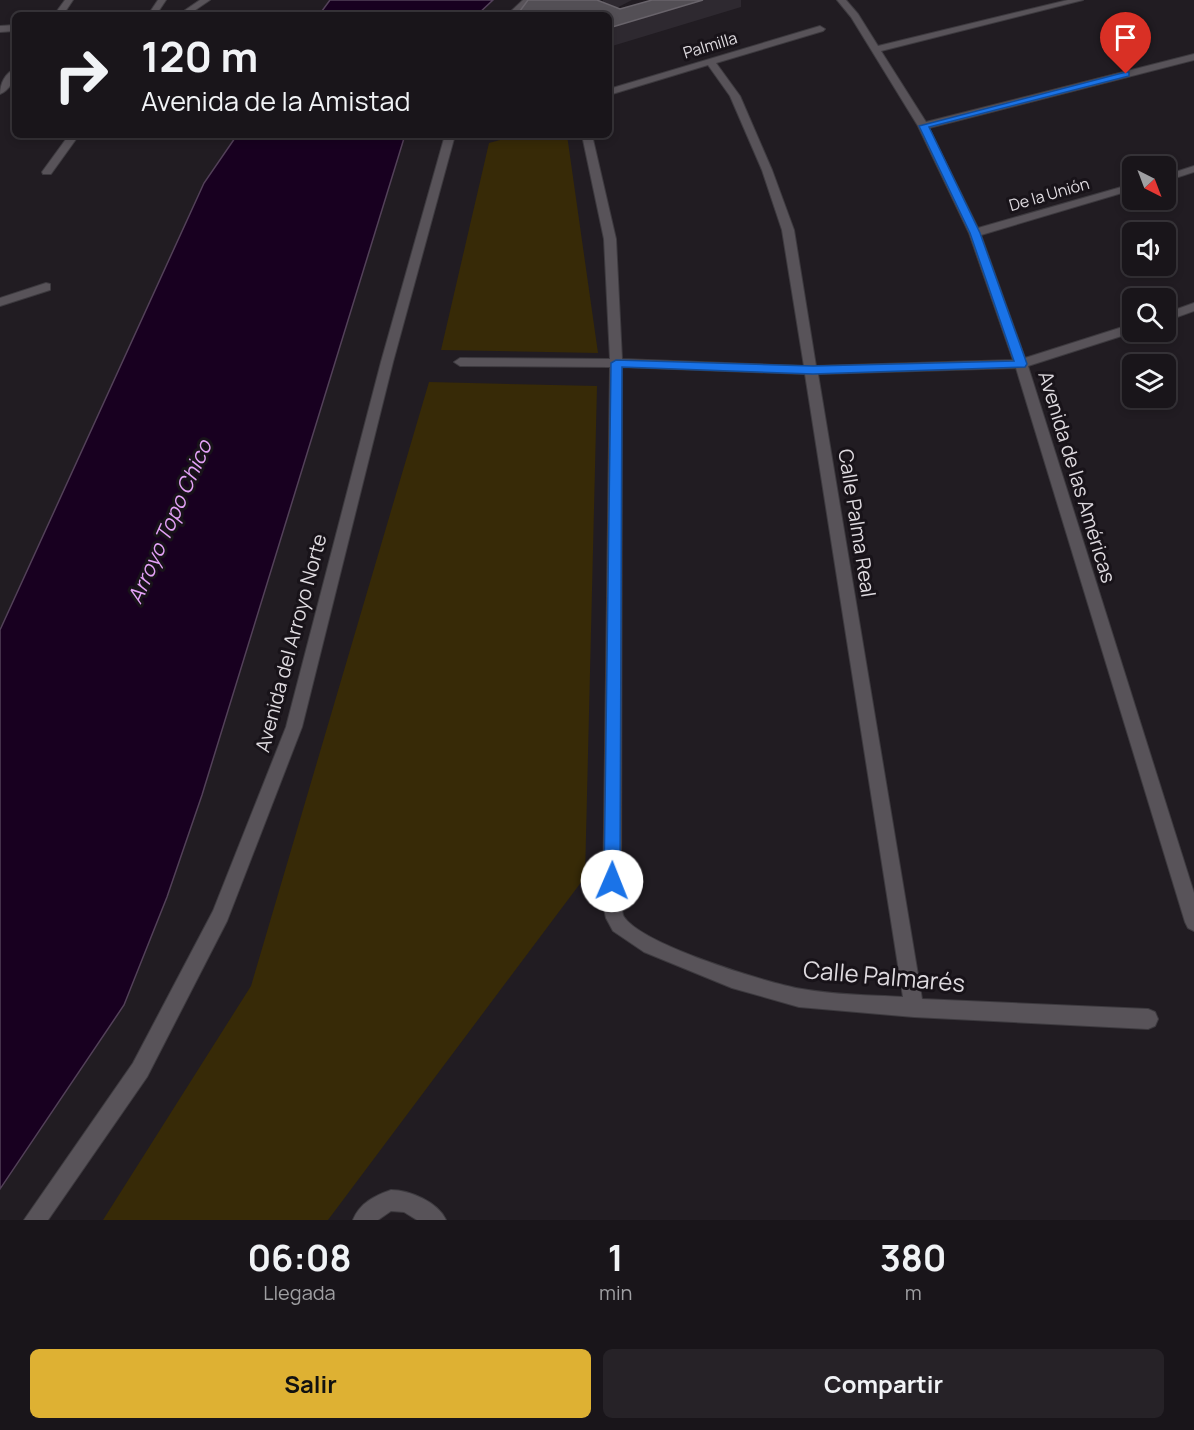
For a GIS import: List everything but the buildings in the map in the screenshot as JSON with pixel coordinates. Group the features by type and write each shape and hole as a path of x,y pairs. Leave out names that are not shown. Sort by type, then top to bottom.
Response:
{"street":[{"path":"187,12 206,0"},
{"path":"514,12 528,0"},
{"name":"Avenida de las Américas","path":"841,0 855,16 923,126 975,233 1021,364 1194,922"},
{"path":"876,49 1079,0"},
{"name":"Palmilla","path":"612,91 820,29"},
{"path":"923,126 1194,57"},
{"name":"Calle Palma Real","path":"710,61 735,96 767,170 788,230 813,370 914,1008"},
{"path":"0,91 12,76"},
{"path":"47,172 72,138"},
{"name":"Avenida del Arroyo Norte","path":"35,1220 140,1070 221,915 294,727 387,362 449,138"},
{"path":"588,138 610,239 616,363"},
{"path":"1176,175 1194,169"},
{"name":"De la Unión","path":"975,233 1122,190"},
{"path":"0,302 46,287"},
{"path":"1176,314 1194,308"},
{"path":"460,362 616,363 813,370 1021,364 1122,331"},
{"name":"Calle Palmarés","path":"616,363 613,916 627,933 670,955 705,969 799,998 914,1008 1148,1019"},
{"path":"364,1220 371,1212 396,1200 408,1201 435,1220"}],"shaded area":[{"path":"507,138 567,138 598,353 441,350 489,143"},
{"path":"429,382 597,386 585,877 328,1220 103,1220 251,986"}],"water":[{"path":"330,0 493,0 480,12 321,12"},
{"name":"Arroyo Topo Chico","path":"235,138 404,138 202,795 167,897 124,1005 0,1189 0,630 204,183"}],"route":[{"path":"612,881 616,363 813,370 1021,364 975,233 923,126 1126,74"}]}
